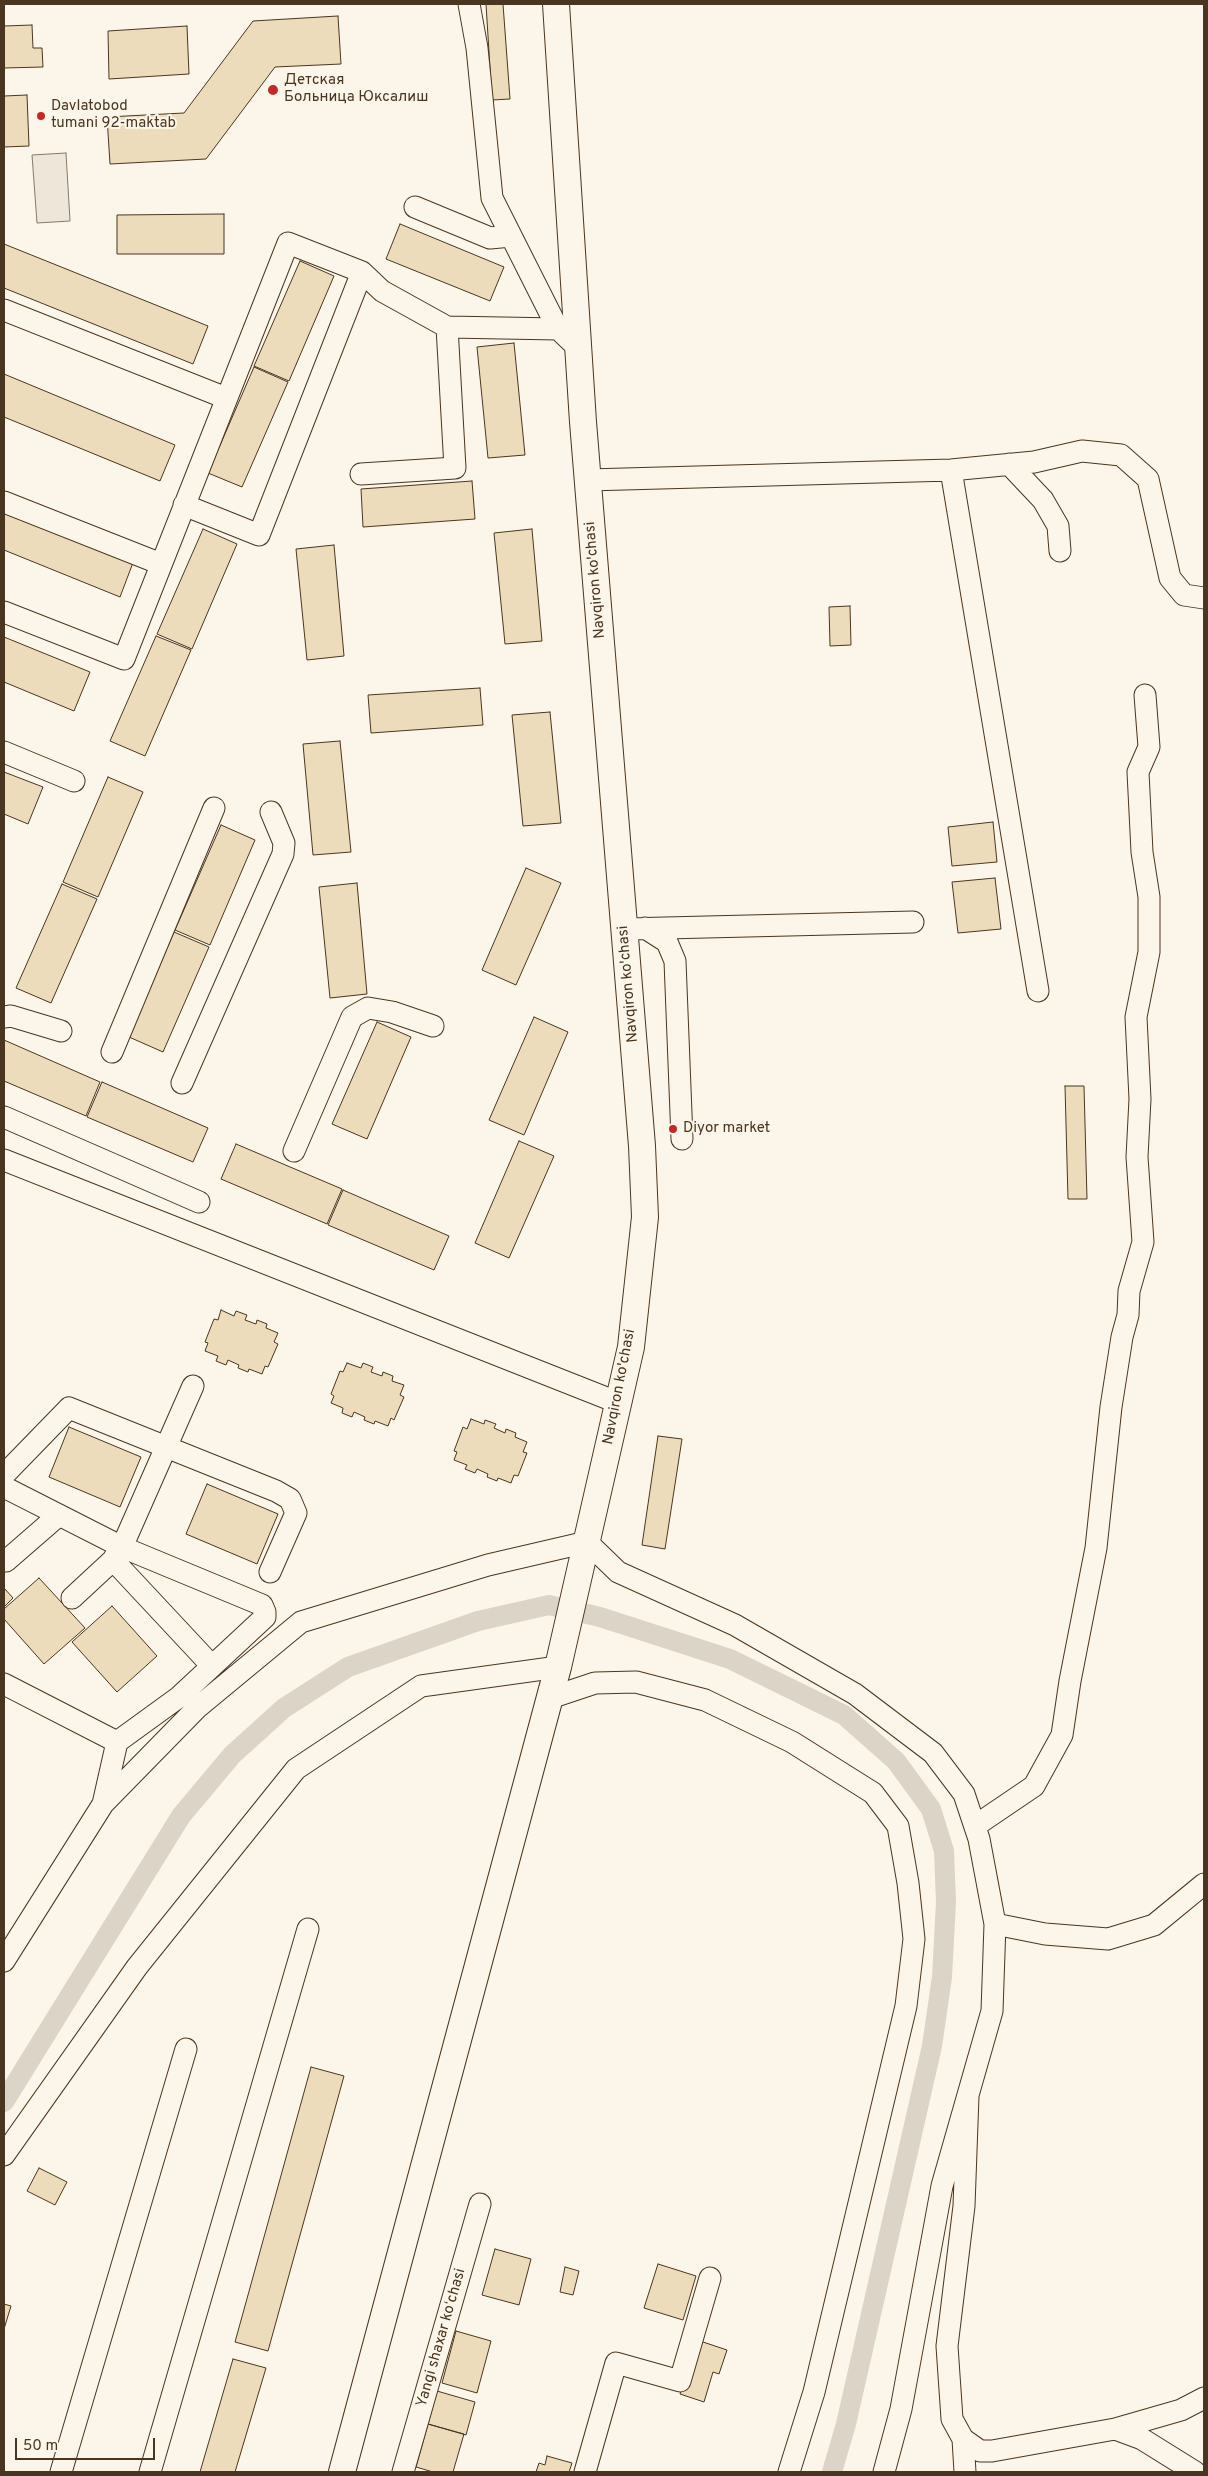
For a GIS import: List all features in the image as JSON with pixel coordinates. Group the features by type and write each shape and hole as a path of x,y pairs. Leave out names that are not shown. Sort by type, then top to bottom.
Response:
{"main road":[{"name":"Navqiron ko'chasi","path":"342,2472 558,1667 631,1347 645,1217 635,928 583,422 556,4"}],"street":[{"path":"469,4 477,48 492,198 558,329 578,348"},
{"path":"415,207 490,238 510,236"},
{"path":"4,612 124,659 288,243 362,272 382,291 446,326 558,329"},
{"path":"184,506 259,535 362,272"},
{"path":"4,310 226,398"},
{"path":"361,474 455,468 446,326"},
{"path":"588,480 951,470 1034,462 1082,451 1121,455 1148,478 1170,578 1184,596 1204,598"},
{"path":"1009,464 1043,500 1058,526 1060,551"},
{"path":"951,470 1038,991"},
{"path":"4,502 161,564"},
{"path":"974,1826 1034,1786 1062,1735 1070,1681 1096,1548 1111,1406 1122,1337 1128,1315 1129,1291 1143,1242 1137,1157 1140,1099 1136,1017 1149,952 1149,897 1142,852 1138,772 1149,747 1145,696"},
{"path":"4,752 74,781"},
{"path":"112,1052 214,808"},
{"path":"182,1084 283,854 284,843 271,812"},
{"path":"635,928 913,922"},
{"path":"635,928 667,942 674,961 682,1139"},
{"path":"294,1151 352,1017 368,1008 392,1012 433,1026"},
{"path":"4,1017 10,1016 61,1031"},
{"path":"4,1117 199,1202"},
{"path":"4,1160 619,1403"},
{"path":"146,1216 157,1183"},
{"path":"72,1598 118,1554 193,1386"},
{"path":"4,1475 69,1408 276,1491 290,1499 296,1513 270,1572"},
{"path":"4,1486 59,1515 118,1554 262,1605 265,1612 265,1617 179,1697 117,1742 103,1804"},
{"path":"6,1561 59,1515"},
{"path":"4,1962 103,1804 197,1708 300,1622 488,1565 587,1542 618,1572 735,1625 855,1694 933,1753 964,1794 974,1826 995,1924 992,2011 942,2186 901,2410 884,2472"},
{"path":"118,1554 212,1666"},
{"path":"4,2155 138,1967 296,1769 420,1686 558,1667"},
{"path":"550,1698 595,1683 636,1682 705,1700 792,1742 873,1793 898,1826 908,1883 914,1939 906,2006 814,2392 789,2472"},
{"path":"4,1684 117,1742"},
{"path":"995,1924 1045,1934 1108,1938 1154,1925 1204,1884"},
{"path":"150,2472 308,1929"},
{"path":"61,2472 186,2049"},
{"path":"965,2472 963,2439 952,2419 947,2346 964,2206 968,2096"},
{"name":"Yangi shaxar koʻchasi","path":"403,2472 480,2204"},
{"path":"585,2472 616,2364 680,2381 710,2278"},
{"path":"963,2439 980,2451 992,2451 1115,2429 1181,2410 1204,2398"},
{"path":"1115,2429 1142,2439 1195,2472"}],"shaded area":[{"path":"66,153 70,221 37,223 32,155"}],"building":[{"path":"486,4 503,4 510,99 492,100"},
{"path":"338,16 341,64 275,67 206,159 110,164 107,117 184,113 253,21"},
{"path":"32,25 33,48 42,48 43,67 4,68 4,26"},
{"path":"187,26 189,74 109,79 108,31"},
{"path":"27,95 29,146 4,147 4,96"},
{"path":"224,214 224,254 117,254 117,215"},
{"path":"400,224 504,267 490,301 386,259"},
{"path":"4,244 208,326 193,364 4,288"},
{"path":"300,261 334,276 289,381 254,366"},
{"path":"514,343 525,455 488,458 477,347"},
{"path":"254,367 288,382 242,487 208,473"},
{"path":"4,374 175,445 160,481 4,417"},
{"path":"472,481 475,519 363,527 361,489"},
{"path":"4,508 134,560 120,597 4,550"},
{"path":"203,529 237,544 192,649 157,634"},
{"path":"532,529 542,641 505,644 494,533"},
{"path":"334,545 344,656 307,660 296,549"},
{"path":"850,606 851,645 830,646 829,607"},
{"path":"156,636 191,650 145,756 110,741"},
{"path":"4,637 90,672 74,711 4,682"},
{"path":"480,688 483,725 371,733 368,695"},
{"path":"550,712 561,823 523,826 512,715"},
{"path":"340,741 351,852 313,855 303,744"},
{"path":"4,772 43,787 28,824 4,814"},
{"path":"108,777 143,792 98,897 63,882"},
{"path":"993,822 997,862 952,866 948,827"},
{"path":"221,825 255,840 210,945 175,930"},
{"path":"526,868 561,883 516,985 482,970"},
{"path":"995,878 1001,929 958,933 952,882"},
{"path":"357,883 367,994 330,998 319,887"},
{"path":"62,884 97,899 51,1003 16,988"},
{"path":"174,932 209,947 163,1052 129,1037"},
{"path":"534,1017 568,1032 524,1135 489,1120"},
{"path":"377,1022 411,1037 367,1139 332,1124"},
{"path":"4,1040 100,1082 86,1116 4,1081"},
{"path":"102,1082 208,1128 193,1162 87,1117"},
{"path":"1065,1086 1084,1086 1087,1199 1068,1199"},
{"path":"519,1141 554,1156 509,1258 475,1243"},
{"path":"236,1144 342,1189 327,1224 221,1179"},
{"path":"343,1190 449,1236 434,1270 328,1225"},
{"path":"221,1310 234,1316 236,1311 247,1315 245,1320 256,1324 257,1320 267,1324 266,1328 278,1333 274,1342 278,1344 268,1367 265,1366 262,1374 249,1369 248,1372 238,1368 239,1365 228,1360 226,1365 216,1361 218,1356 205,1351 208,1343 205,1342 214,1319 218,1320"},
{"path":"347,1363 361,1368 363,1363 373,1367 371,1372 382,1376 383,1372 393,1376 392,1381 404,1385 400,1395 404,1397 394,1420 391,1418 388,1426 375,1421 374,1424 364,1420 365,1417 354,1412 352,1417 342,1413 343,1408 331,1403 334,1396 331,1394 340,1371 343,1372"},
{"path":"471,1419 484,1424 485,1420 496,1424 494,1428 505,1433 506,1429 516,1433 515,1437 527,1442 523,1452 527,1453 518,1476 514,1475 511,1483 498,1478 497,1481 487,1477 488,1474 477,1469 475,1473 465,1469 467,1465 454,1460 457,1452 454,1451 463,1427 467,1429"},
{"path":"69,1427 141,1457 120,1507 49,1477"},
{"path":"658,1436 682,1439 665,1549 642,1545"},
{"path":"207,1484 278,1514 257,1564 186,1534"},
{"path":"39,1578 85,1628 44,1664 4,1619 4,1609"},
{"path":"4,1588 13,1598 4,1607"},
{"path":"112,1606 157,1656 117,1692 72,1642"},
{"path":"311,2067 344,2076 268,2351 235,2342"},
{"path":"39,2168 67,2182 55,2205 27,2191"},
{"path":"495,2249 531,2259 519,2305 482,2295"},
{"path":"658,2264 696,2276 683,2320 644,2308"},
{"path":"565,2267 579,2271 573,2295 560,2292"},
{"path":"4,2304 11,2306 4,2329"},
{"path":"456,2331 491,2341 477,2393 442,2383"},
{"path":"697,2340 727,2350 719,2374 713,2372 704,2402 680,2394"},
{"path":"233,2359 266,2368 235,2472 200,2472"},
{"path":"437,2391 475,2402 466,2435 428,2424"},
{"path":"428,2424 464,2434 453,2472 433,2472 416,2467"},
{"path":"547,2456 572,2463 569,2472 536,2472 539,2463 545,2465"}],"waterway":[{"path":"4,2102 181,1816 232,1755 284,1708 348,1667 478,1621 549,1605 600,1617 730,1659 844,1715 896,1761 931,1809 944,1851 946,1902 942,1977 932,2046 846,2424 832,2472"}],"place":[{"name":"Детская Больница Юксалиш","path":"273,90"},
{"name":"Davlatobod tumani 92-maktab","path":"41,116"},
{"name":"Diyor market","path":"673,1129"}]}
